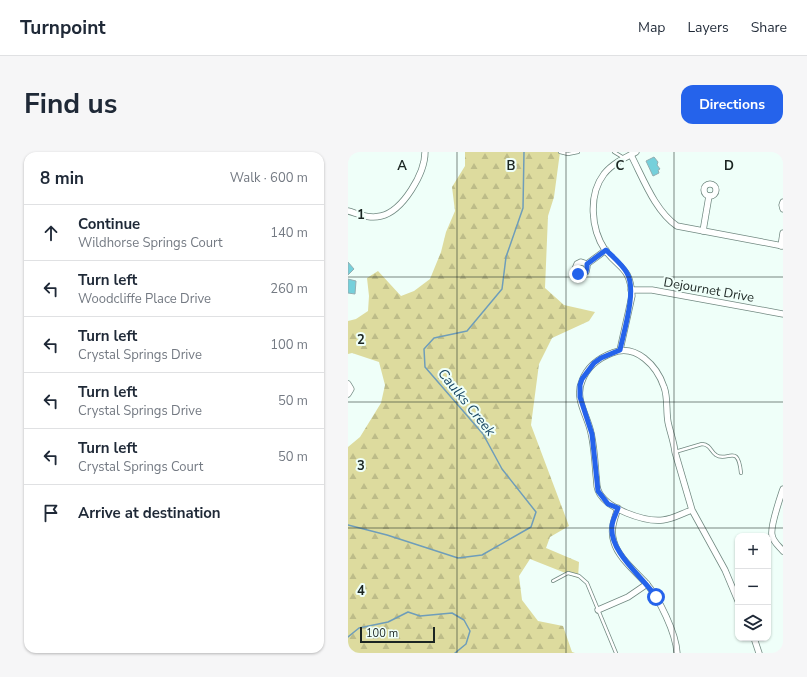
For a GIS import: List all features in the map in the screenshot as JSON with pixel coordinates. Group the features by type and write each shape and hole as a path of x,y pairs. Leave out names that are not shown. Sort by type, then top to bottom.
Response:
{"street":[{"path":"348,211 367,217 382,216 395,210 406,198 419,175 425,159 425,152"},
{"path":"620,350 632,296 628,275 606,250 596,228 593,215 595,192 599,182 604,174 617,162 633,153 661,212 669,221 677,226 782,246 783,233"},
{"path":"702,231 709,196"},
{"path":"783,202 783,209"},
{"path":"587,264 606,250"},
{"name":"Dejournet Drive","path":"631,290 652,290 783,314"},
{"path":"692,510 665,520 643,519 608,504 598,491 592,434 580,397 580,385 582,379 594,363 601,358 620,350 641,356 654,367 664,388 667,416 675,446 675,452 692,510 725,570 735,594"},
{"path":"348,384 351,389 348,394"},
{"path":"783,489 772,524 772,536 776,544 783,551"},
{"path":"618,508 612,527 614,542 618,552 647,584 656,597 675,640 677,653"},
{"path":"598,610 628,597 647,584"},
{"path":"755,641 759,653"}],"lane":[{"path":"560,152 568,154 578,152"},
{"path":"614,152 625,158"},
{"path":"675,452 702,444 706,445 710,447 716,456 721,457 731,455 736,457 740,461 741,472"},
{"path":"553,581 568,573 579,576 587,583 616,653"}],"green space":[{"path":"465,152 560,152 554,197 548,216 545,288 564,305 595,312 589,321 552,338 539,364 531,425 569,526 550,537 546,548 579,562 578,578 530,559 519,576 522,600 538,621 563,626 572,652 575,653 348,653 348,447 360,437 381,403 385,385 379,362 352,353 348,354 348,321 356,319 368,311 369,296 367,278 378,271 401,296 414,291 430,279 441,252 446,232 455,211 452,187 465,166"}],"building":[{"path":"654,157 658,162 657,165 660,169 658,170 659,173 653,176 646,161"},
{"path":"348,262 354,269 348,275"},
{"path":"348,279 356,281 355,294 348,293"}],"waterway":[{"name":"Caulks Creek","path":"348,525 387,535 458,558 482,555 531,527 536,512 502,469 483,434 425,367 424,349 434,338 467,331 502,289 506,257 523,208 524,152"},
{"name":"Caulks Creek","path":"348,637 359,628 388,622 408,612 420,616 452,613 464,620 470,631 466,644 455,653"}],"route":[{"path":"578,274 586,272 587,264 606,250 628,275 632,296 620,350 601,358 594,363 582,379 580,385 580,397 592,434 598,491 608,504 618,508 612,527 614,542 618,552 647,584 656,597"}]}
